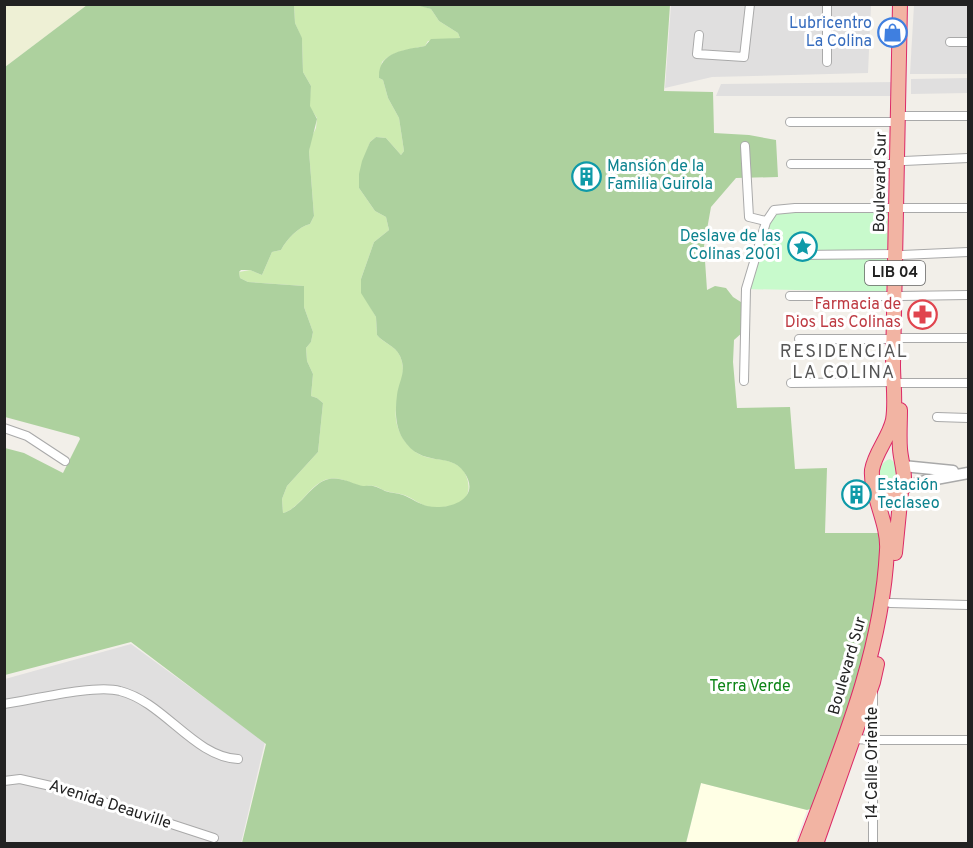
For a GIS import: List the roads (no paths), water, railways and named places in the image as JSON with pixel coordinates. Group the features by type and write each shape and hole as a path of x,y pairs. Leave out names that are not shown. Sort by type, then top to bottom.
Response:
{"highway":[{"name":"Boulevard Sur","path":"900,4 902,119"},
{"name":"Boulevard Sur","path":"874,464 893,419 896,383 902,119 908,4"},
{"name":"Boulevard Sur","path":"896,383 902,464"},
{"path":"874,464 887,454 898,457 902,464"},
{"name":"LIB 04","path":"874,464 872,479 876,492"},
{"name":"LIB 04","path":"902,464 904,474 902,490"},
{"name":"Boulevard Sur","path":"816,843 873,682 890,603 902,490"},
{"path":"876,492 886,499 895,497 902,490"},
{"name":"Boulevard Sur","path":"805,843 847,730 874,646 883,598 888,550 876,492"}],"street":[{"path":"699,35 698,54 744,57 750,4"},
{"path":"827,4 827,62"},
{"path":"950,42 969,42"},
{"path":"790,122 969,116"},
{"path":"745,146 749,217 766,221"},
{"path":"791,164 969,158"},
{"path":"744,381 746,294 766,221 774,210 779,208 969,208"},
{"path":"797,255 969,252"},
{"path":"790,296 969,295"},
{"path":"799,339 969,338"},
{"path":"791,383 969,383"},
{"path":"937,417 969,418"},
{"path":"4,428 27,436 65,461"},
{"path":"902,464 968,473"},
{"path":"902,490 925,480 968,473"},
{"path":"890,603 969,605"},
{"name":"14 Calle Oriente","path":"873,682 873,843"},
{"path":"4,704 99,689 117,690 134,695 210,753 238,759"},
{"path":"854,739 969,740"},
{"name":"Avenida Deauville","path":"4,781 20,779 64,789 214,838"}],"place":[{"name":"Lubricentro La Colina","path":"893,33"},
{"name":"Mansión de la Familia Guirola","path":"586,176"},
{"name":"Deslave de las Colinas 2001","path":"802,246"},
{"name":"Farmacia de Dios Las Colinas","path":"922,314"},
{"name":"Estación Teclaseo","path":"856,495"}],"district":[{"name":"RESIDENCIAL LA COLINA","path":"844,362"}],"park label":[{"name":"Terra Verde","path":"750,687"}]}
